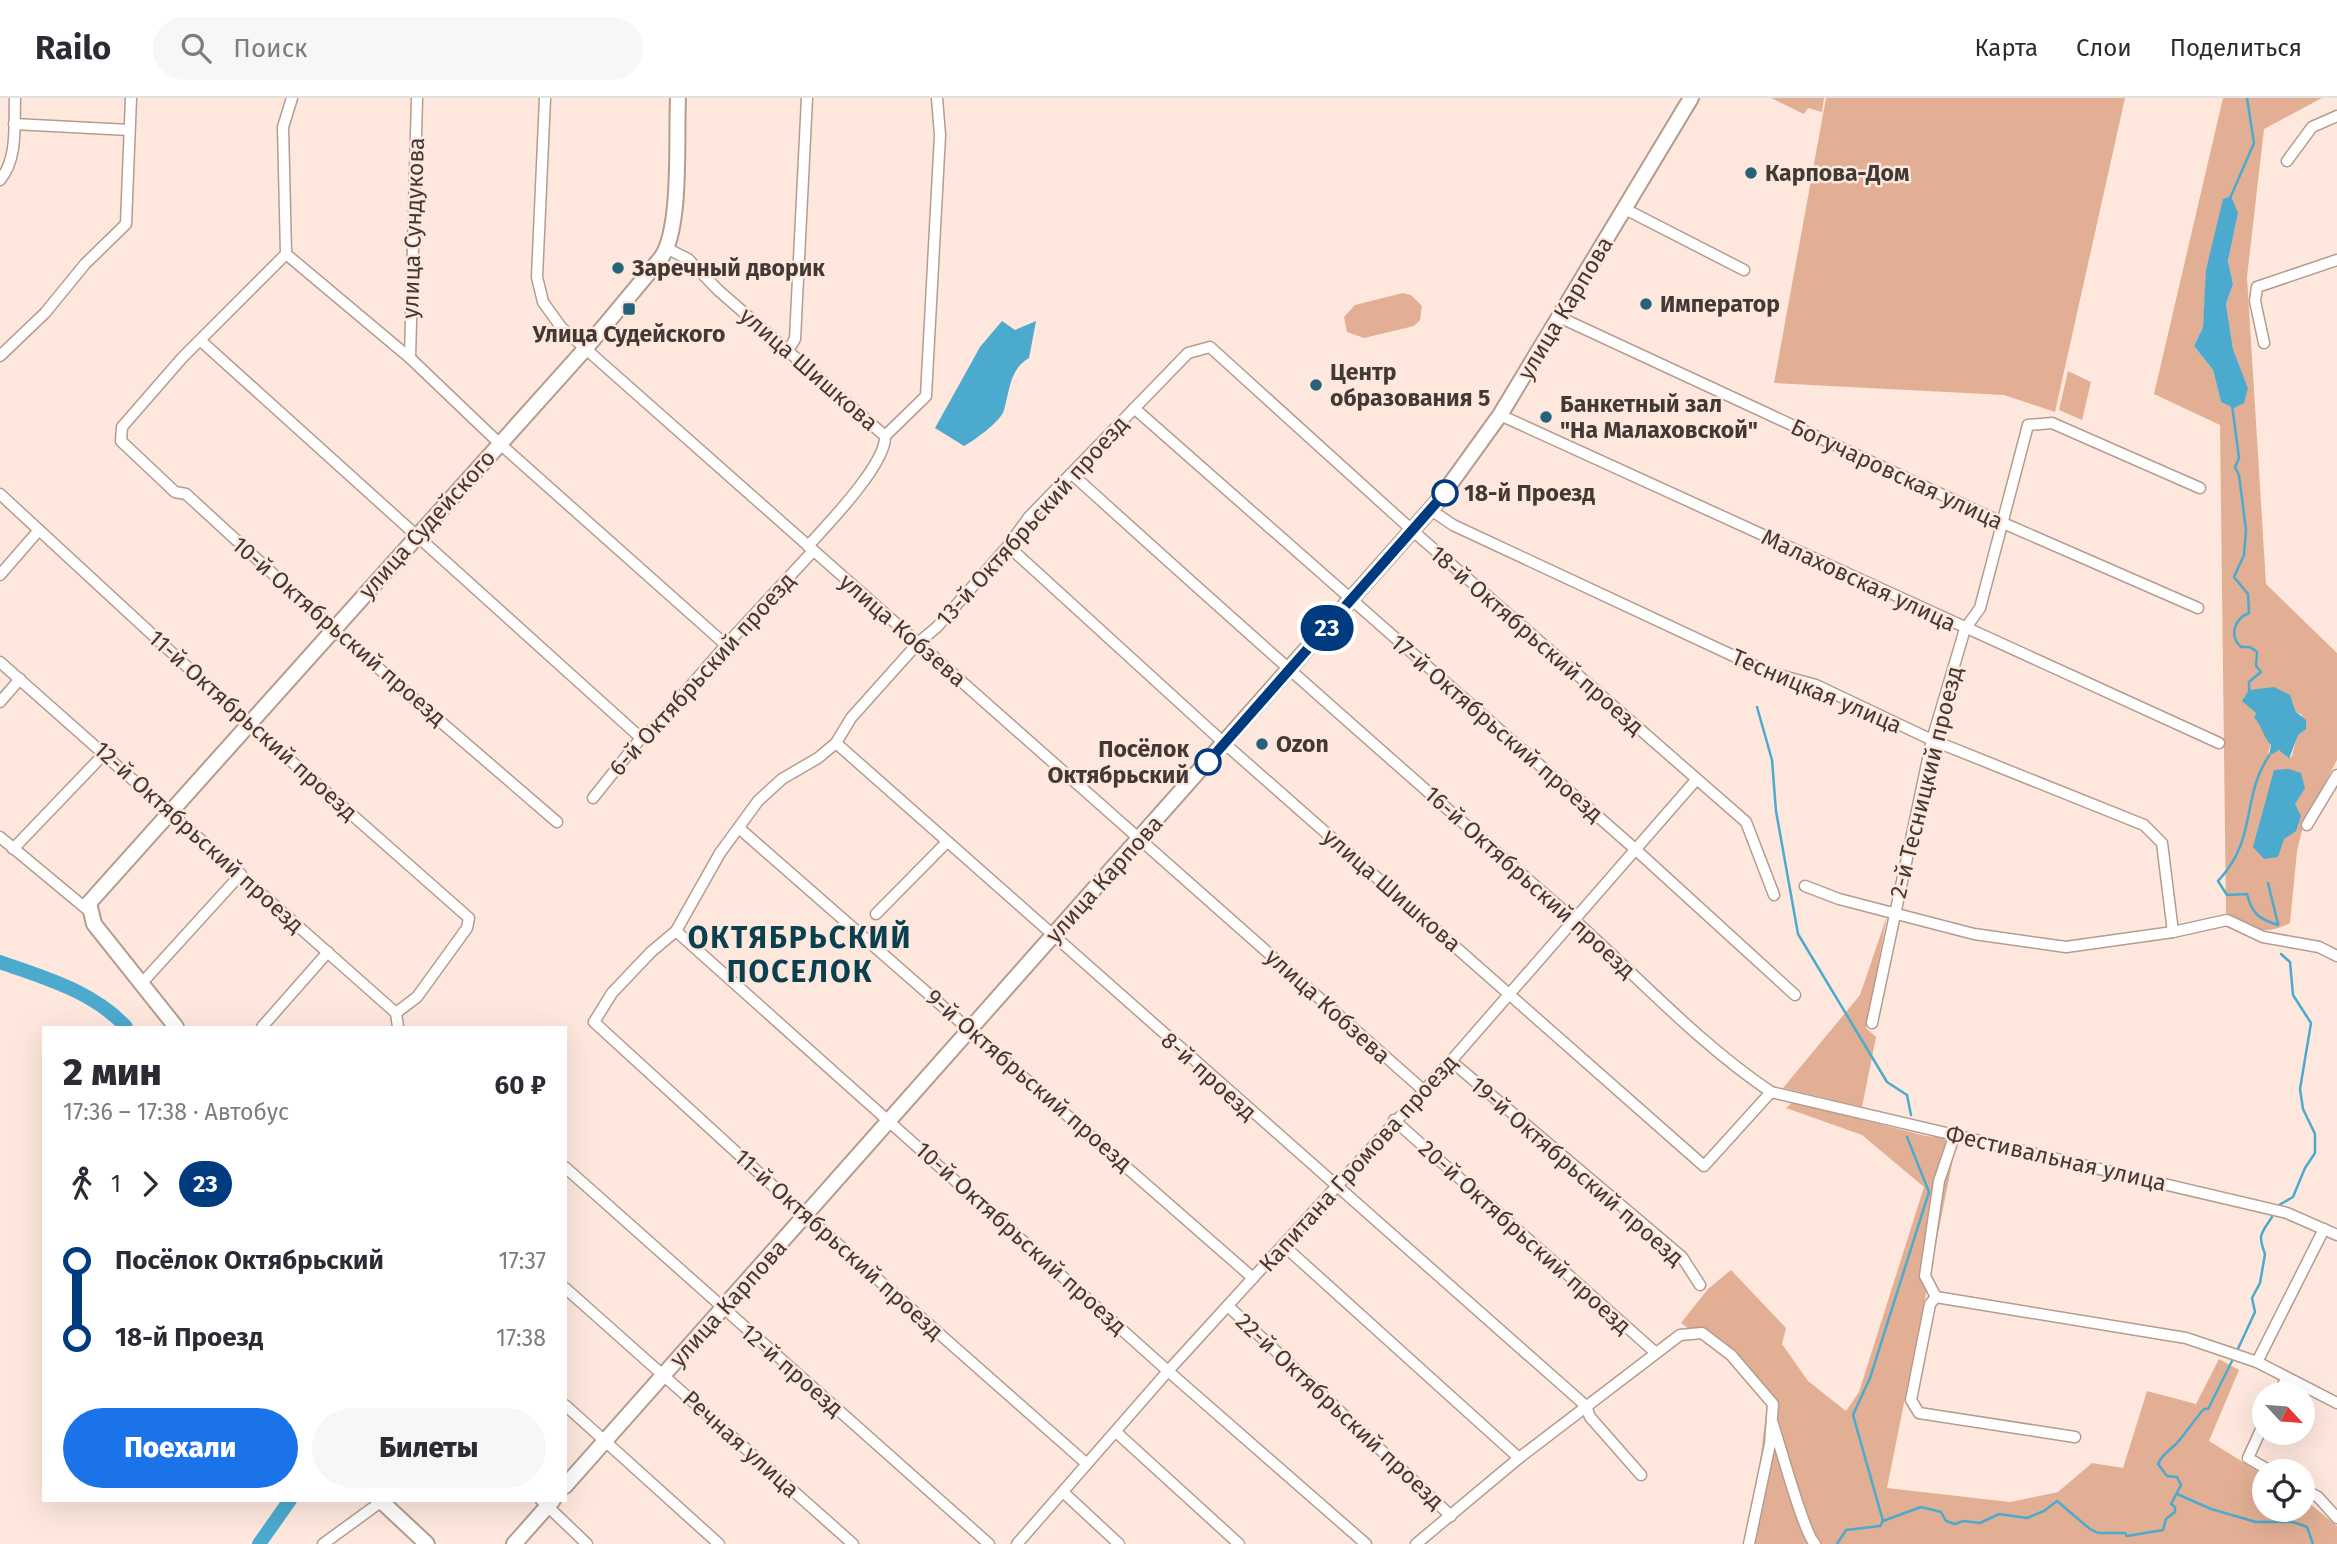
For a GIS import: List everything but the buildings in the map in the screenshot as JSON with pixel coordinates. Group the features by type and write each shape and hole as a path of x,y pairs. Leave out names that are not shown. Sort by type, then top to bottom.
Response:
{"main road":[{"path":"668,249 674,211 678,98"},
{"name":"улица Карпова","path":"567,1484 1431,510 1500,415 1691,98"},
{"name":"улица Судейского","path":"89,911 94,895 586,348 668,249"},
{"path":"89,911 94,924 175,1026"},
{"path":"382,1502 427,1544"},
{"path":"514,1544 547,1502"}],"street":[{"path":"0,180 8,170 12,155 15,98"},
{"path":"0,356 45,313 85,264 126,224 131,98"},
{"path":"292,98 283,127 286,254 201,341 641,738"},
{"name":"улица Сундукова","path":"410,358 417,98"},
{"name":"улица Кобзева","path":"545,98 539,292 542,302 561,327 1422,1089"},
{"path":"789,349 795,339 807,98"},
{"name":"6-й Октябрьский проезд","path":"593,798 641,738 655,727 811,549 886,448 885,436 920,403 929,386 930,285 940,135 937,98"},
{"path":"2287,161 2312,127 2337,116"},
{"path":"14,124 129,130"},
{"path":"1625,209 1744,270"},
{"name":"улица Шишкова","path":"668,249 696,266 718,290 789,349 796,359 817,374 885,436"},
{"path":"286,254 410,358 499,443 726,645"},
{"path":"2264,344 2255,301 2257,286 2337,260"},
{"name":"Богучаровская улица","path":"1559,317 2003,523 2198,608"},
{"path":"0,338 9,346"},
{"name":"10-й Октябрьский проезд","path":"201,341 122,427 121,441 175,492 186,494 333,629 557,822"},
{"name":"13-й Октябрьский проезд","path":"594,1022 612,993 651,952 676,931 720,853 758,801 782,779 818,758 836,743 851,718 919,642 937,627 1056,487 1073,475 1188,353 1210,347"},
{"name":"18-й Октябрьский проезд","path":"1210,347 1413,531 1746,822 1774,895"},
{"name":"17-й Октябрьский проезд","path":"1134,408 1635,849 1795,995"},
{"name":"Малаховская улица","path":"1500,415 2219,743"},
{"name":"2-й Тесницкий проезд","path":"1872,1023 1932,740 1965,629 1980,608 2028,425 2052,423 2200,488"},
{"name":"16-й Октябрьский проезд","path":"1073,475 1289,671 1573,918 1736,1069 1771,1092"},
{"name":"11-й Октябрьский проезд","path":"0,494 248,723 469,918 467,928 417,997 396,1013"},
{"name":"Тесницкая улица","path":"1431,510 1453,525 1756,666 1816,685 1932,740 2144,825 2162,843 2173,932"},
{"path":"0,575 39,530"},
{"name":"улица Шишкова","path":"1008,546 1224,743 1704,1166 1771,1092"},
{"name":"12-й Октябрьский проезд","path":"0,662 396,1013"},
{"path":"0,702 20,679"},
{"name":"8-й проезд","path":"836,743 1336,1189 1586,1406 1590,1417 1641,1475"},
{"path":"13,849 105,753"},
{"path":"2307,825 2337,775"},
{"name":"Капитана Громова проезд","path":"1017,1544 1168,1371 1336,1189 1422,1089 1451,1061 1696,780"},
{"name":"9-й Октябрьский проезд","path":"740,829 1253,1278"},
{"path":"0,838 89,911"},
{"path":"876,914 947,842"},
{"path":"142,984 241,874"},
{"path":"1805,886 1839,899 1975,934 2066,947 2173,932 2227,920 2263,937 2309,944 2337,956"},
{"name":"10-й Октябрьский проезд","path":"676,931 1168,1371 1366,1544"},
{"path":"263,1026 328,952"},
{"path":"396,1013 398,1026"},
{"name":"11-й Октябрьский проезд","path":"594,1022 806,1216 1087,1465"},
{"name":"19-й Октябрьский проезд","path":"1451,1061 1682,1257 1700,1285"},
{"name":"Фестивальная улица","path":"1771,1092 2287,1213 2337,1235"},
{"name":"20-й Октябрьский проезд","path":"1394,1121 1656,1353"},
{"path":"1936,1297 1925,1276 1939,1181 1955,1134"},
{"name":"12-й проезд","path":"567,1169 989,1544"},
{"path":"2257,1362 2324,1229"},
{"path":"1283,1245 1519,1458"},
{"name":"Речная улица","path":"567,1290 853,1544"},
{"path":"1936,1297 2186,1338 2257,1362 2286,1379 2337,1402"},
{"path":"1936,1297 1930,1304 1911,1400 1919,1413 2075,1437"},
{"name":"22-й Октябрьский проезд","path":"1228,1306 1451,1516"},
{"path":"1416,1544 1519,1458 1680,1335 1702,1333 1731,1355 1773,1404 1749,1544"},
{"path":"567,1407 719,1544"},
{"path":"1772,1420 1799,1503 1805,1532 1815,1544"},
{"path":"1116,1432 1239,1544"},
{"path":"2252,1460 2248,1458 2253,1446"},
{"path":"1063,1492 1119,1544"},
{"path":"2315,1495 2337,1518"},
{"path":"323,1544 380,1502"},
{"path":"547,1502 587,1544"}],"shaded area":[{"path":"1771,98 1824,98 1822,112 1808,108 1804,114"},
{"path":"1826,98 2125,98 2055,412 2004,395 1774,383"},
{"path":"2223,98 2322,98 2264,129 2247,277 2266,584 2337,653 2337,760 2304,823 2297,851 2290,923 2271,930 2257,929 2226,913 2220,425 2154,394","holes":["2238,213 2228,261 2233,284 2226,304 2233,349 2248,388 2221,402 2213,370 2194,346 2203,327 2205,299","2249,690 2264,690 2292,700 2296,712 2302,715 2292,756 2288,759 2280,750 2268,753 2271,744 2262,726 2254,718 2256,713"]},
{"path":"1403,293 1411,295 1422,306 1420,320 1414,326 1364,338 1347,332 1344,317 1355,305"},
{"path":"2068,371 2091,382 2082,420 2059,410"},
{"path":"1887,916 1866,1028 1876,1037 1862,1107 1783,1088 1860,995"},
{"path":"1793,1102 1926,1136 1957,1139 1887,1488 2010,1502 2058,1492 2092,1463 2123,1468 2147,1391 2196,1404 2219,1359 2239,1370 2209,1441 2252,1468 2252,1522 2315,1522 2315,1508 2337,1526 2337,1544 1744,1544 1759,1470 1767,1405 1729,1358 1681,1323 1708,1289 1731,1270 1786,1328 1782,1344 1808,1381 1846,1411 1859,1392 1924,1187 1862,1135 1786,1108"}],"water":[{"path":"2231,196 2238,213 2228,261 2233,284 2226,304 2233,349 2248,388 2244,403 2234,408 2221,402 2213,370 2194,346 2203,327 2206,270 2223,199"},
{"path":"1002,321 1015,330 1036,321 1029,358 1014,374 1002,414 987,430 964,446 935,428 980,347"},
{"path":"2274,687 2290,695 2296,712 2306,720 2306,729 2298,735 2289,759 2279,750 2269,756 2271,745 2254,718 2256,713 2242,701 2249,690"},
{"path":"2289,769 2301,773 2305,788 2295,804 2301,816 2296,831 2284,839 2278,857 2264,859 2253,847 2274,770"}],"waterway":[{"path":"2231,196 2254,143 2247,98"},
{"path":"2232,405 2239,458 2235,467 2239,475 2246,530 2244,555 2234,577 2248,594 2249,613 2240,619 2234,633 2241,647 2250,647 2257,652 2256,666 2261,672 2249,682 2249,691"},
{"path":"1757,707 1772,760 1776,811 1798,934 1887,1082 1907,1095 1911,1115"},
{"path":"2269,756 2255,786 2239,849 2218,881 2227,895 2247,894 2257,915 2278,925"},
{"path":"2268,883 2278,924"},
{"path":"2279,1205 2293,1197 2305,1168 2315,1153 2315,1134 2303,1109 2300,1089 2311,1023 2293,995 2290,962 2281,954"},
{"path":"0,962 51,980 83,995 99,1004 125,1026"},
{"path":"1883,1521 1853,1415 1870,1378 1929,1192 1907,1137"},
{"path":"2236,1353 2255,1312 2252,1298 2260,1283 2265,1254 2261,1235 2272,1217"},
{"path":"1837,1544 1846,1530 1880,1526 1883,1521 1921,1507 1941,1512 1946,1521 1955,1524 1963,1521 1980,1523 1999,1514 2027,1518 2044,1511 2057,1501 2098,1533 2125,1533 2127,1536 2163,1530 2166,1519 2175,1512 2175,1507 2171,1504 2181,1485 2177,1477 2167,1476 2158,1464 2204,1409 2208,1409 2234,1357"},
{"path":"2177,1494 2211,1509 2256,1522 2293,1522 2307,1527 2313,1544"},
{"path":"259,1544 289,1502"}],"bus line":[{"name":"23","path":"1208,762 1445,493"}],"place":[{"name":"Карпова-Дом","path":"1751,173"},
{"name":"Заречный дворик","path":"618,268"},
{"name":"Император","path":"1646,304"},
{"name":"Улица Судейского","path":"629,309"},
{"name":"Центр образования 5","path":"1316,385"},
{"name":"Банкетный зал \"На Малаховской\"","path":"1546,417"},
{"name":"18-й Проезд","path":"1445,493"},
{"name":"Ozon","path":"1262,744"},
{"name":"Посёлок Октябрьский","path":"1208,762"}],"district":[{"name":"ОКТЯБРЬСКИЙ ПОСЕЛОК","path":"800,955"}]}
